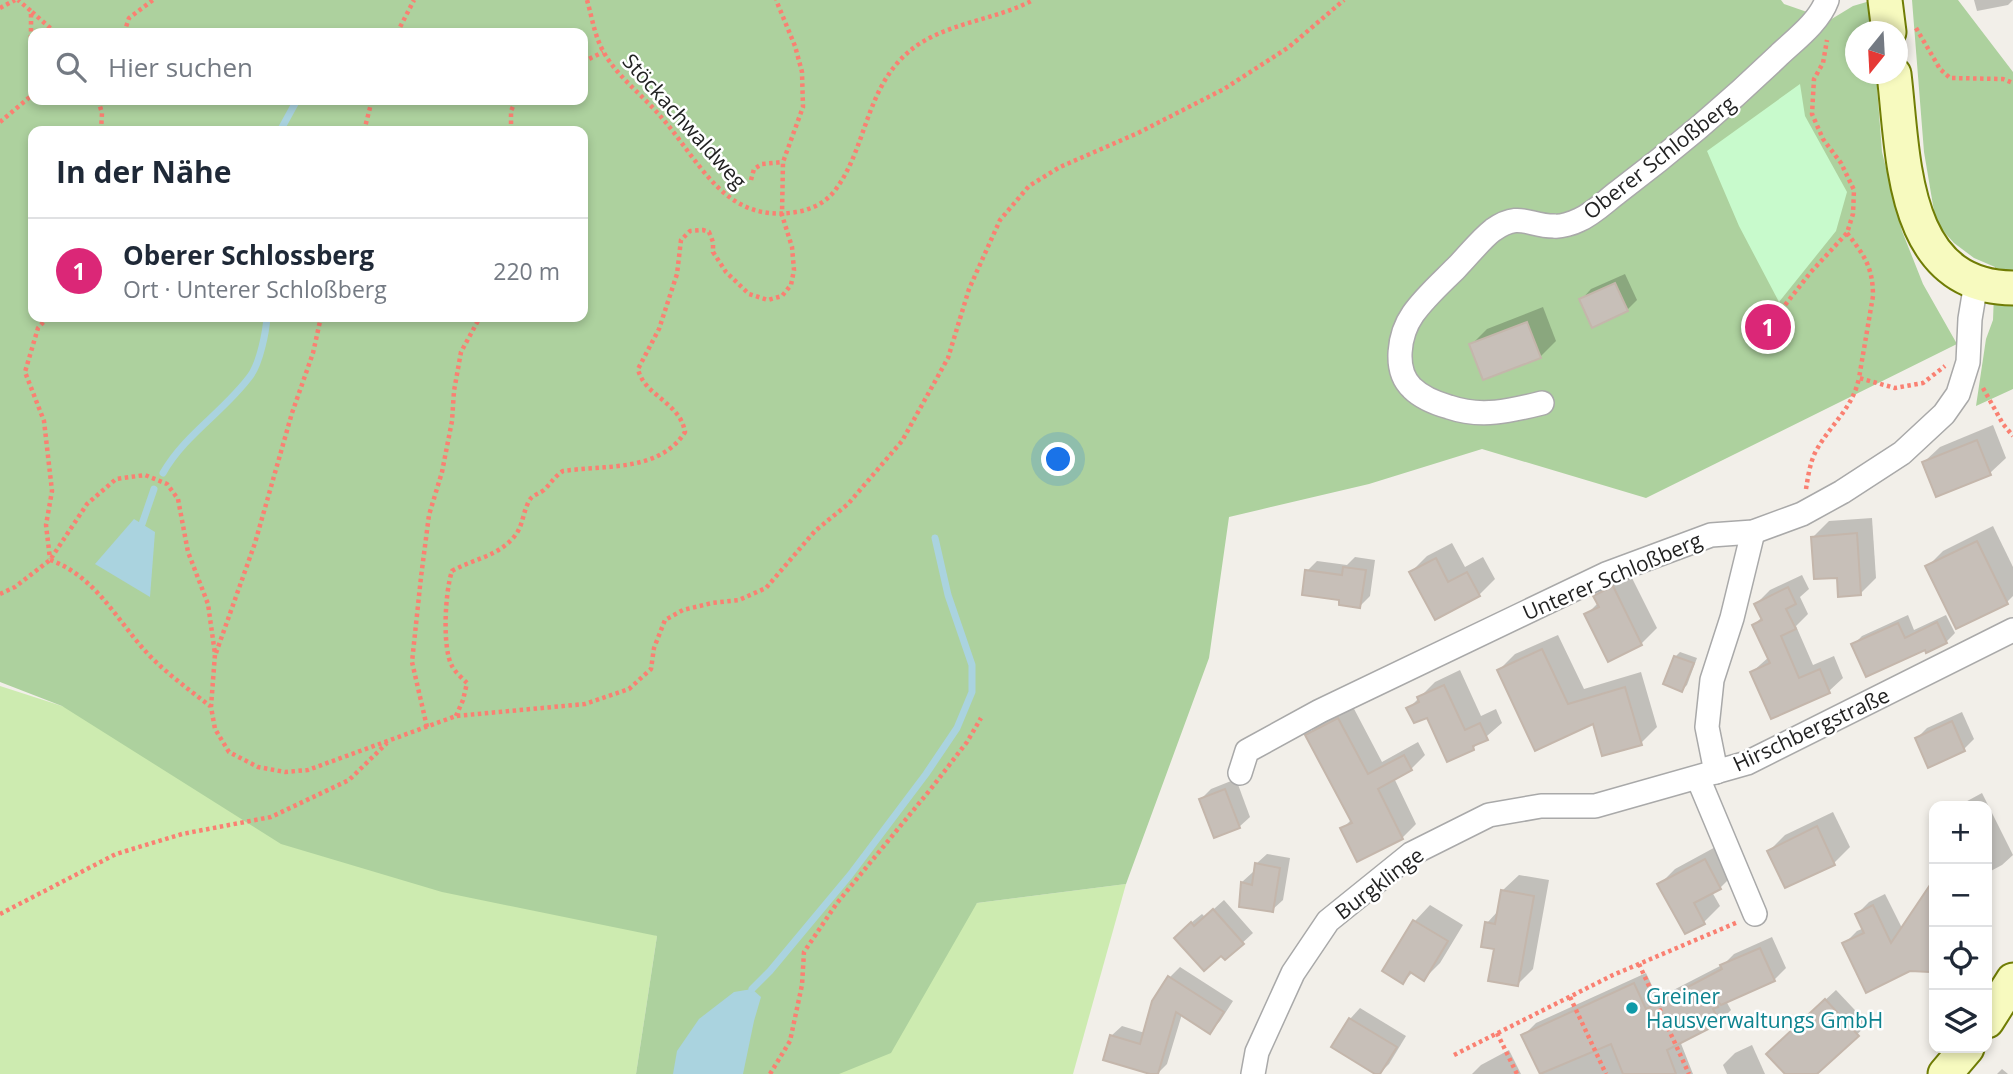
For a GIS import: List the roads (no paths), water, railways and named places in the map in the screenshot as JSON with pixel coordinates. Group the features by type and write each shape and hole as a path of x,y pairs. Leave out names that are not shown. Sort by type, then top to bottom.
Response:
{"main road":[{"path":"1895,84 1913,211 1929,246 1940,260 1976,283 2013,288"},
{"path":"1992,1013 2013,980"},
{"path":"1945,1074 1963,1053"}],"street":[{"name":"Oberer Schloßberg","path":"1542,402 1485,415 1429,401 1410,387 1399,362 1403,334 1412,315 1430,293 1493,230 1510,221 1525,219 1555,227 1580,220 1681,145 1792,43 1816,19 1827,0"},
{"name":"Unterer Schloßberg","path":"1240,773 1247,751 1320,711 1516,616 1606,574 1712,535 1753,532 1802,514 1902,453 1944,414 1958,394 1968,362 1970,319 1976,283"},
{"name":"Hirschbergstraße","path":"1753,532 1732,618 1712,680 1707,727 1707,775 1755,914"},
{"name":"Hirschbergstraße","path":"1707,775 1747,763 2013,630"},
{"name":"Burgklinge","path":"1253,1074 1257,1052 1288,984 1328,921 1411,854 1489,815 1541,806 1595,806 1707,775"}],"water":[{"path":"134,519 155,532 150,597 95,564"},
{"path":"752,989 761,997 743,1074 673,1074 677,1051 699,1019 734,992"}],"waterway":[{"path":"283,126 294,105"},
{"path":"163,473 182,446 251,375 262,347 266,322"},
{"path":"142,524 154,489"},
{"path":"752,989 850,875 926,774 957,728 972,692 972,665 948,595 935,538"}],"place":[{"name":"Oberer Schlossberg","path":"1768,327"},
{"name":"Greiner Hausverwaltungs GmbH","path":"1632,1008"}]}
